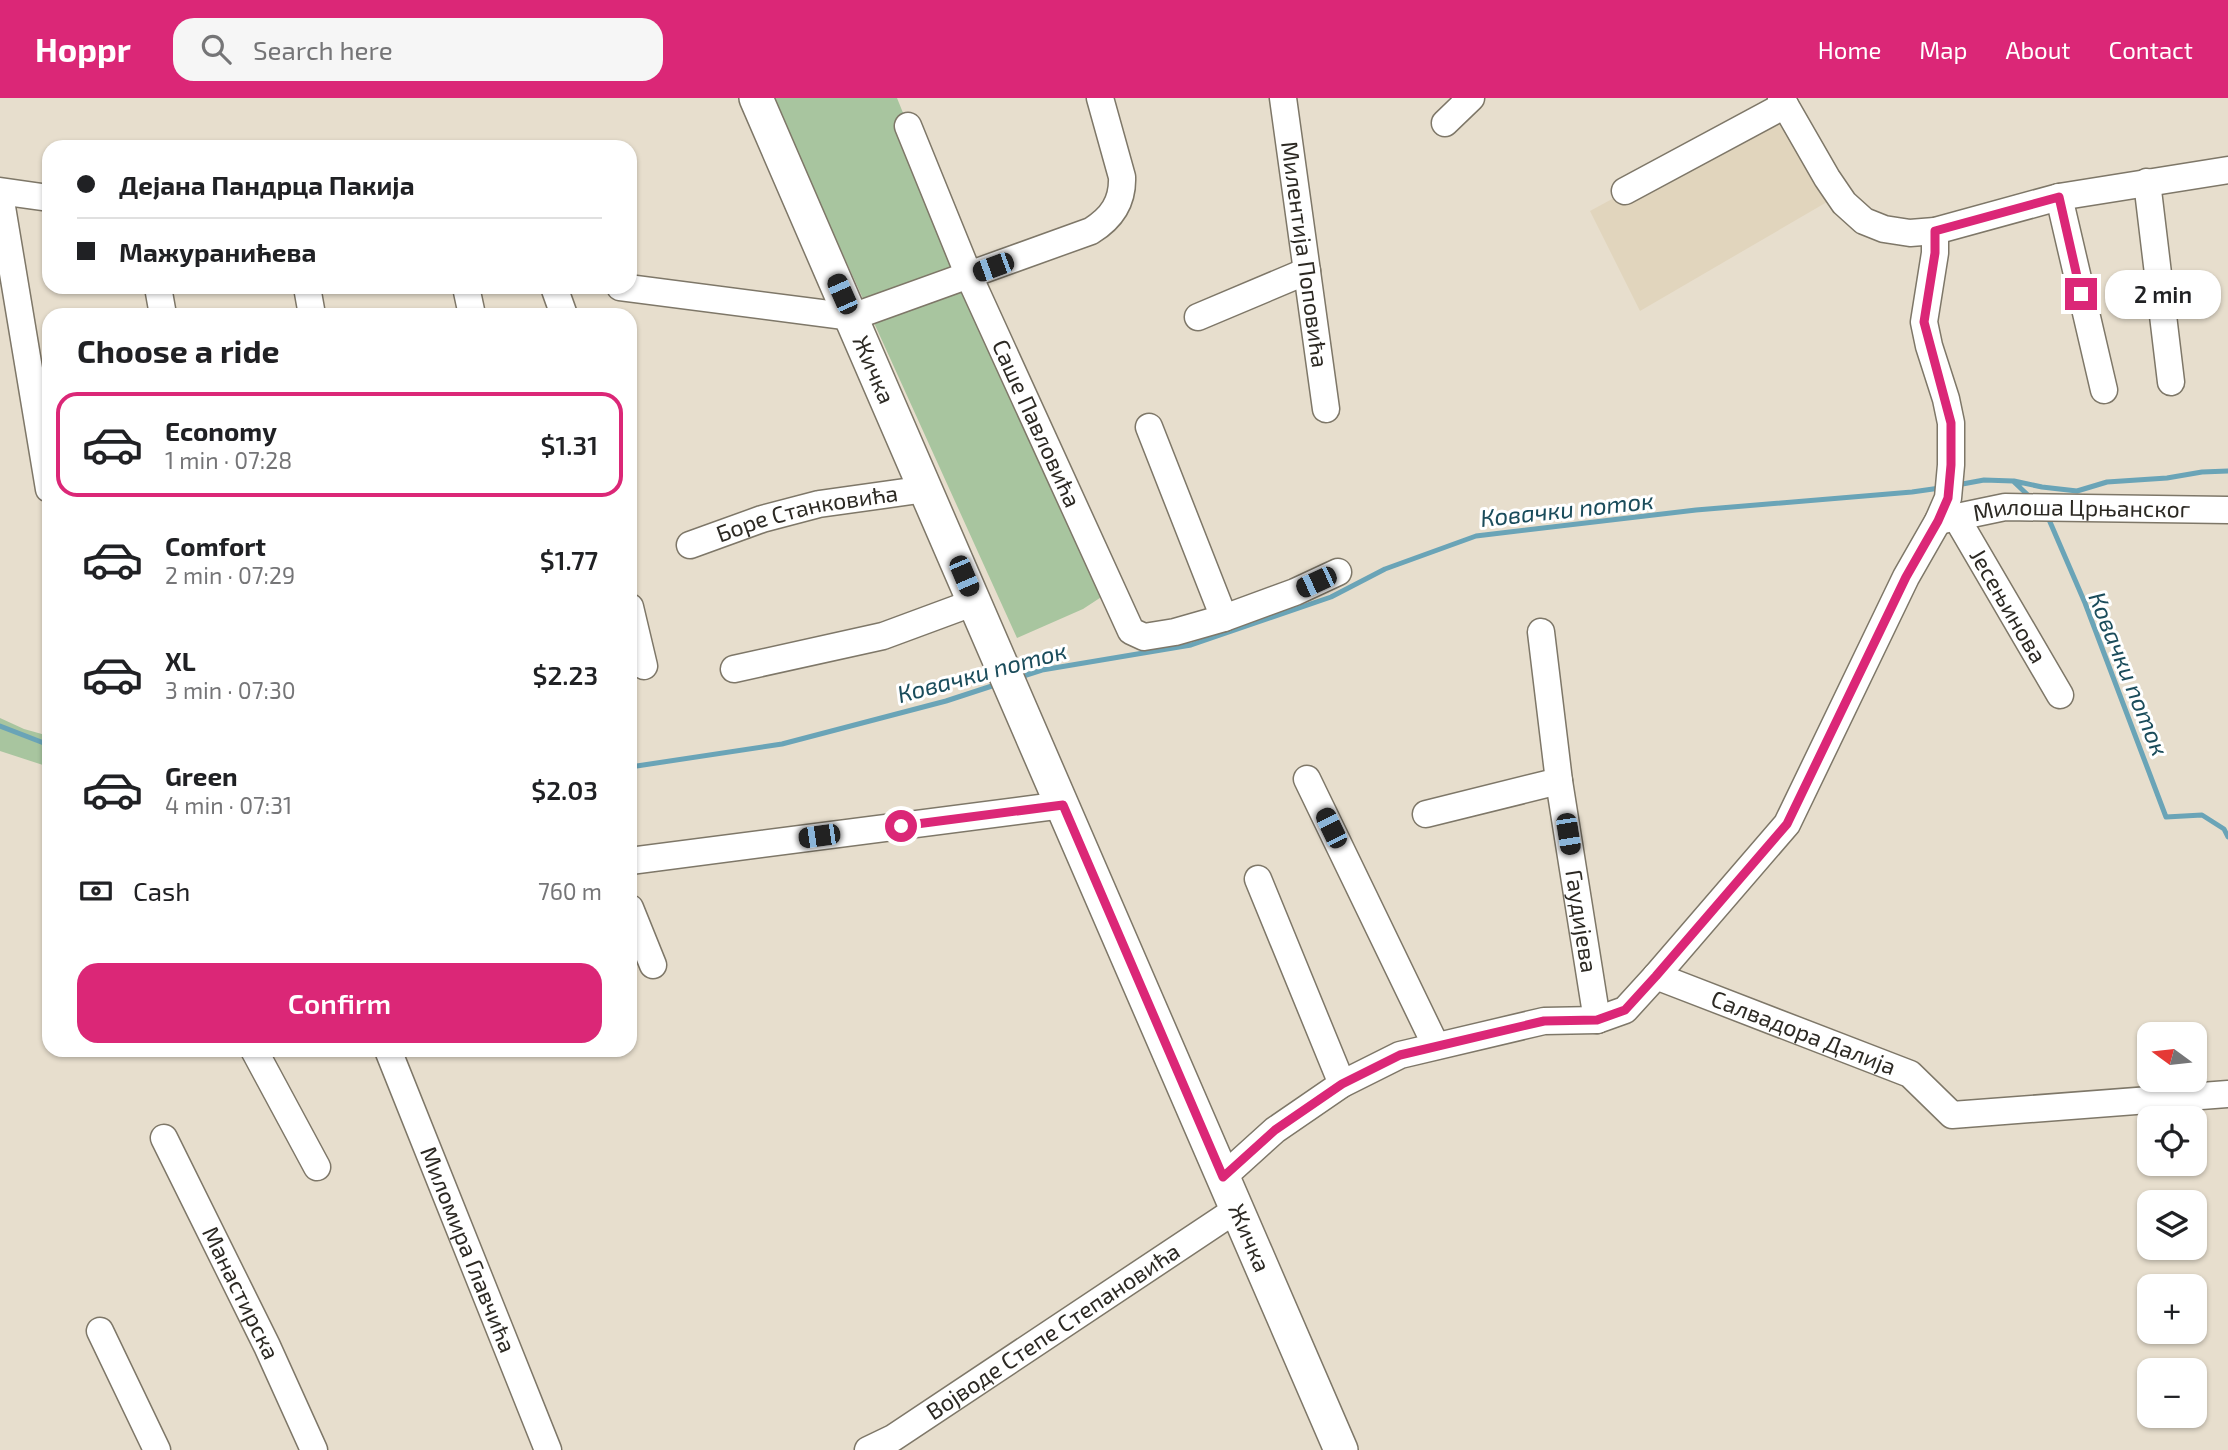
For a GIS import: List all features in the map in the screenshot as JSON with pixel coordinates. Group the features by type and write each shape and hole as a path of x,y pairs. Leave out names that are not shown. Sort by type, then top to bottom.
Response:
{"main road":[{"name":"Жичка","path":"756,98 1341,1450"}],"street":[{"path":"637,289 852,317 1091,231 1108,218 1118,205 1123,190 1122,177 1100,98"},
{"name":"Милентија Поповића","path":"1283,98 1326,409"},
{"path":"1445,123 1471,98"},
{"path":"1625,191 1783,101 1826,178 1844,203 1864,221 1884,229 1910,233 1935,231 2059,197 2228,170"},
{"name":"Саше Павловића","path":"908,126 969,276 1131,631 1144,637 1224,618 1295,592 1338,572"},
{"path":"2147,182 2171,382"},
{"path":"42,197 0,193 42,447"},
{"path":"2059,197 2104,390"},
{"path":"1223,1177 1275,1130 1342,1084 1400,1055 1544,1021 1597,1020 1625,1010 1787,824 1906,577 1947,512 1951,423 1924,322 1935,253 1935,231"},
{"path":"1198,317 1307,271"},
{"path":"1149,427 1224,618"},
{"name":"Боре Станковића","path":"690,545 762,519 819,504 926,489"},
{"name":"Милоша Црњанског","path":"1947,512 2005,507 2228,510"},
{"name":"Јесењинова","path":"1947,512 2060,695"},
{"path":"734,669 883,636 975,602"},
{"name":"Гаудијева","path":"1541,632 1559,781 1597,1020"},
{"path":"637,636 644,666"},
{"path":"1307,779 1436,1046"},
{"path":"1426,814 1559,781"},
{"path":"637,860 1063,805"},
{"path":"1258,879 1342,1084"},
{"path":"637,925 653,965"},
{"name":"Салвадора Далија","path":"1656,976 1910,1074 1952,1115 2228,1094"},
{"path":"258,1057 317,1167"},
{"name":"Миломира Главчића","path":"391,1057 548,1450"},
{"name":"Манастирска","path":"164,1138 267,1346 314,1450"},
{"name":"Војводе Степе Степановића","path":"868,1450 893,1438 1237,1209"},
{"path":"100,1331 157,1450"}],"shaded area":[{"path":"1785,105 1839,195 1640,311 1590,211"}],"green space":[{"path":"772,98 897,98 969,276 1112,590 1083,609 1017,638"},
{"path":"0,718 42,734 42,765 0,751"}],"waterway":[{"path":"2014,481 2077,491 2107,482 2228,471"},
{"name":"Ковачки поток","path":"1957,485 1984,480 2013,481 2031,498"},
{"name":"Ковачки поток","path":"1017,678 1042,670 1191,645 1331,597 1385,569 1476,536 1696,510 1940,488"},
{"name":"Ковачки поток","path":"2047,515 2085,603 2166,817 2202,815 2224,829 2228,837"},
{"name":"Ковачки поток","path":"637,766 782,744 946,701 998,684"},
{"name":"Ковачки поток","path":"0,726 42,742"}],"route":[{"path":"901,826 1063,805 1223,1177 1275,1130 1342,1084 1400,1055 1544,1021 1597,1020 1625,1010 1787,824 1906,577 1948,498 1951,423 1924,322 1935,253 1935,231 2059,197 2081,294"}]}
